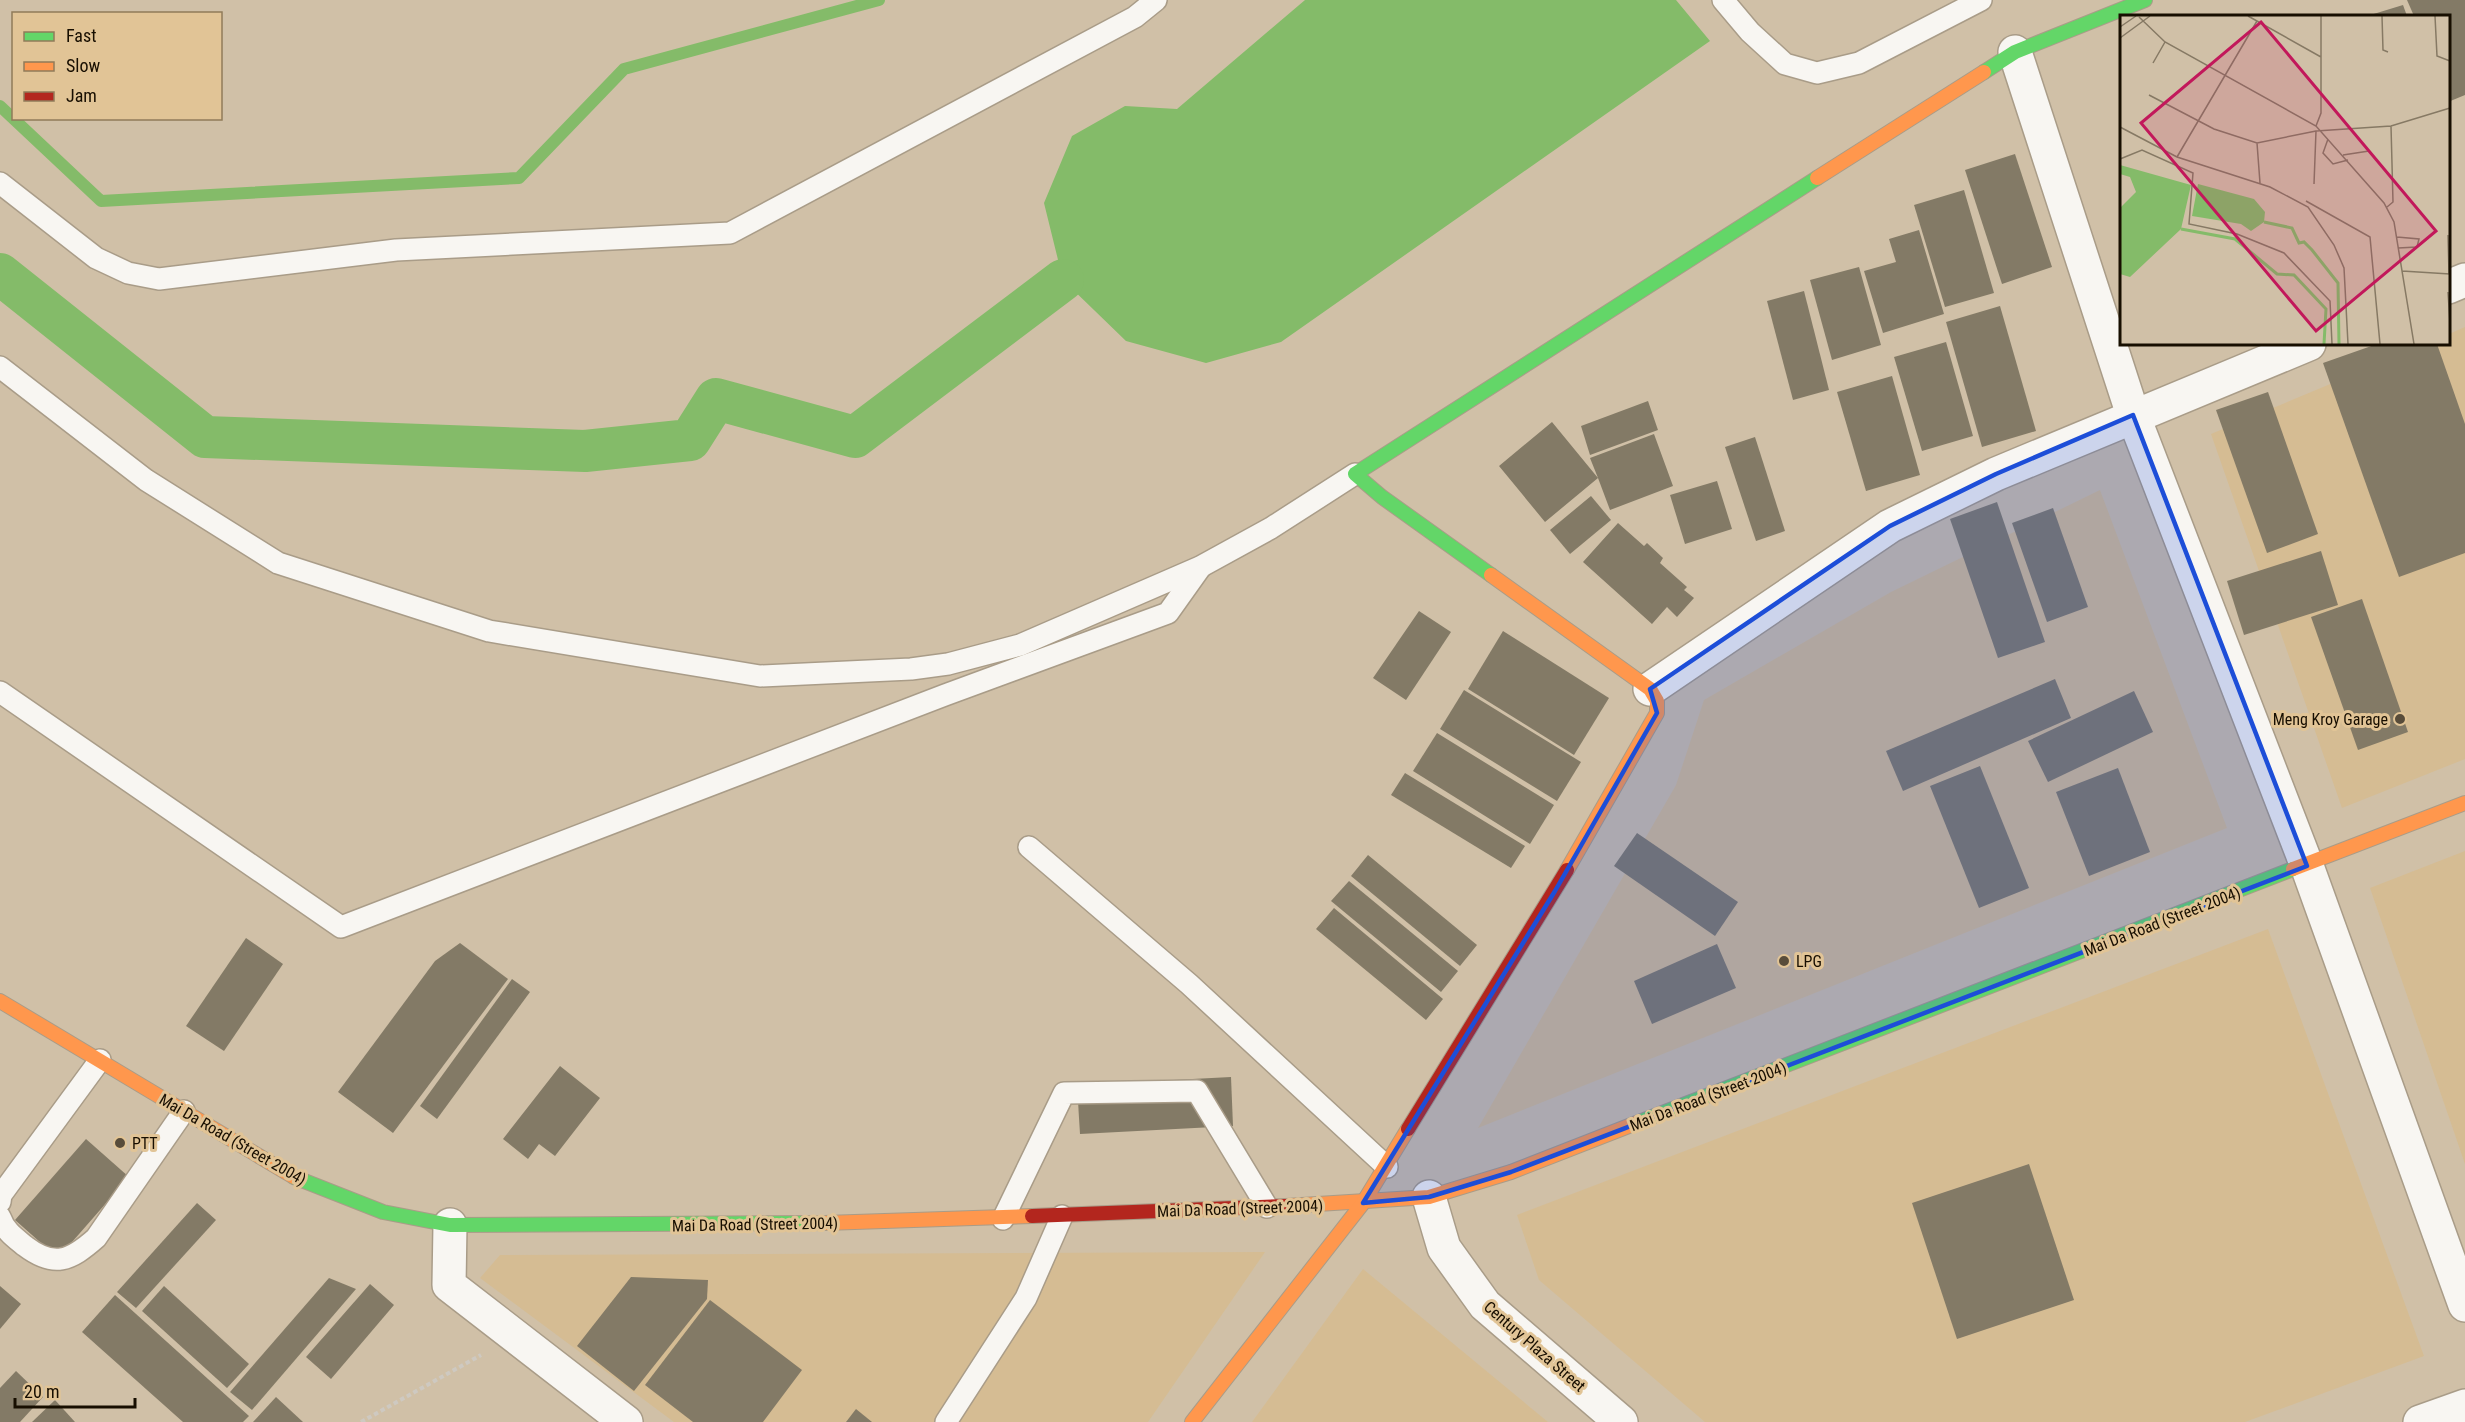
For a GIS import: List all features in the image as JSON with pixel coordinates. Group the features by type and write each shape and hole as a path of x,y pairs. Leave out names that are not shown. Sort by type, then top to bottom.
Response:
{"main road":[{"path":"1192,1422 1363,1203 1387,1167 1555,891 1657,713 1657,701 1650,689 1392,504 1355,474 2015,52 2145,0"},
{"name":"Mai Da Road (Street 2004)","path":"0,1001 305,1183 384,1212 450,1225 828,1224 1003,1219 1363,1203 1430,1197 1511,1172 2465,803"}],"street":[{"path":"2015,52 2133,415 2307,866 2465,1305"},
{"path":"2450,286 2465,280"},
{"path":"1650,689 1890,526 1996,474 2133,415 2307,345"},
{"name":"Century Plaza Street","path":"1430,1197 1444,1248 1485,1305 1622,1422"},
{"path":"450,1225 449,1285 626,1422"},
{"path":"2420,1422 2465,1406"}],"lane":[{"path":"0,183 96,258 128,273 159,279 396,250 730,233 1135,17 1156,0"},
{"path":"1723,0 1750,32 1785,64 1817,73 1859,63 1981,0"},
{"path":"0,367 146,480 278,563 489,631 760,676 911,669 948,664 1020,645 1200,567 1270,528 1355,474"},
{"path":"0,692 341,927 945,695 1168,613 1200,567"},
{"path":"945,695 948,664"},
{"path":"1029,847 1189,984 1387,1167"},
{"path":"0,1202 1,1195 99,1060"},
{"path":"1003,1219 1064,1093 1197,1092 1267,1207"},
{"path":"0,1217 5,1230 40,1257 58,1261 81,1252 96,1238 184,1111"},
{"path":"946,1422 1026,1298 1062,1216"}],"path":[{"path":"361,1422 516,1336"}],"highlighted area":[{"path":"2133,415 2307,866 1511,1172 1429,1197 1363,1203 1555,891 1657,713 1650,689 1890,526 1996,474"}],"shaded area":[{"path":"1305,0 1676,0 1710,41 1281,342 1206,363 1126,341 1063,280 1044,203 1072,136 1125,106 1177,109"},
{"path":"2465,327 2465,759 2342,808 2211,434 2424,345 2450,345 2450,334"},
{"path":"2100,490 2227,828 1478,1128 1676,785 1704,700 1891,592"},
{"path":"2465,851 2465,1164 2370,888"},
{"path":"2268,929 2424,1356 2245,1422 1705,1422 1539,1280 1517,1215"},
{"path":"1265,1252 1148,1422 674,1422 480,1278 500,1255"},
{"path":"1363,1269 1548,1422 1252,1422"}],"building":[{"path":"2407,0 2465,0 2465,95 2450,101 2450,15 2414,15"},
{"path":"2403,5 2407,15 2370,15"},
{"path":"2015,154 2052,267 2002,284 1965,170"},
{"path":"1964,190 1994,293 1945,307 1914,205"},
{"path":"1919,230 1944,314 1883,333 1864,271 1896,262 1889,239"},
{"path":"1859,267 1881,345 1832,360 1810,280"},
{"path":"1804,291 1829,390 1793,400 1767,301"},
{"path":"2000,306 2036,431 1982,447 1946,322"},
{"path":"1946,342 1973,436 1922,451 1894,357"},
{"path":"2374,345 2437,345 2465,424 2465,553 2399,577 2323,363"},
{"path":"1892,376 1920,475 1866,491 1837,392"},
{"path":"2268,392 2318,534 2267,553 2216,410"},
{"path":"1648,401 1658,430 1590,455 1581,426"},
{"path":"1552,422 1598,478 1545,522 1499,466"},
{"path":"1654,434 1673,486 1610,510 1590,458"},
{"path":"1755,437 1785,531 1756,541 1725,447"},
{"path":"1717,481 1732,529 1685,544 1670,495"},
{"path":"1591,496 1611,520 1570,554 1550,530"},
{"path":"1997,502 2045,642 1998,658 1950,519"},
{"path":"2053,508 2088,607 2047,622 2012,523"},
{"path":"1618,523 1644,546 1647,543 1663,558 1660,563 1687,587 1684,590 1694,598 1677,617 1667,607 1652,624 1583,562"},
{"path":"2321,551 2338,605 2244,635 2227,581"},
{"path":"2362,599 2408,732 2358,750 2311,617"},
{"path":"1419,611 1451,632 1406,700 1373,678"},
{"path":"1503,631 1609,698 1574,755 1468,689"},
{"path":"2055,679 2071,718 1903,791 1886,751"},
{"path":"1464,690 1581,762 1557,801 1440,729"},
{"path":"2134,691 2153,732 2048,782 2028,741"},
{"path":"1437,733 1554,805 1530,844 1413,771"},
{"path":"1980,766 2029,888 1979,908 1930,786"},
{"path":"2118,768 2150,852 2089,876 2056,792"},
{"path":"1405,773 1525,846 1511,868 1391,795"},
{"path":"1637,833 1738,902 1715,936 1614,866"},
{"path":"1368,855 1477,945 1460,966 1351,876"},
{"path":"1349,881 1458,971 1441,992 1331,901"},
{"path":"1334,908 1443,999 1426,1020 1316,929"},
{"path":"246,938 283,964 224,1051 186,1026"},
{"path":"460,943 508,979 393,1133 338,1092 435,961"},
{"path":"1717,944 1736,988 1652,1024 1634,981"},
{"path":"512,979 530,992 437,1119 420,1106"},
{"path":"560,1066 600,1098 555,1156 539,1144 528,1159 503,1139"},
{"path":"1231,1077 1233,1126 1080,1134 1077,1085"},
{"path":"86,1139 129,1177 58,1258 15,1220"},
{"path":"2029,1164 2074,1300 1957,1339 1912,1203"},
{"path":"197,1203 216,1220 136,1308 117,1292"},
{"path":"631,1277 708,1280 707,1299 634,1391 577,1346"},
{"path":"329,1278 356,1289 252,1410 230,1392"},
{"path":"370,1284 394,1305 331,1379 306,1357"},
{"path":"0,1286 21,1304 0,1329"},
{"path":"164,1286 249,1364 227,1388 142,1311"},
{"path":"115,1295 249,1416 243,1422 183,1422 82,1332"},
{"path":"710,1300 802,1370 763,1422 693,1422 645,1385"},
{"path":"16,1371 43,1397 20,1422 0,1422 0,1388"},
{"path":"276,1397 303,1422 253,1422"},
{"path":"55,1400 75,1422 32,1422"},
{"path":"856,1409 872,1422 846,1422"}],"waterway":[{"path":"15,120 101,201 519,178 624,69 879,0"},
{"path":"0,106 12,117"},
{"path":"0,274 205,437 585,451 690,440 716,399 855,437 1063,280"}],"traffic: fast":[{"path":"1984,72 2015,52 2145,0"},
{"path":"1491,575 1382,497 1355,474 1817,178"},
{"path":"1639,1122 2293,869"},
{"path":"294,1177 383,1212 450,1225 825,1223"}],"traffic: slow":[{"path":"1817,178 1984,72"},
{"path":"1491,575 1650,689 1657,701 1657,713 1567,870"},
{"path":"2293,869 2465,803"},
{"path":"0,1001 294,1177"},
{"path":"1286,1206 1429,1197 1511,1172 1639,1122"},
{"path":"1192,1422 1363,1203 1408,1129"},
{"path":"825,1223 1032,1216"}],"traffic: jam":[{"path":"1408,1129 1567,870"},
{"path":"1032,1216 1286,1206"}],"place":[{"name":"Meng Kroy Garage","path":"2400,719"},
{"name":"LPG","path":"1784,961"},
{"name":"PTT","path":"120,1143"}]}
